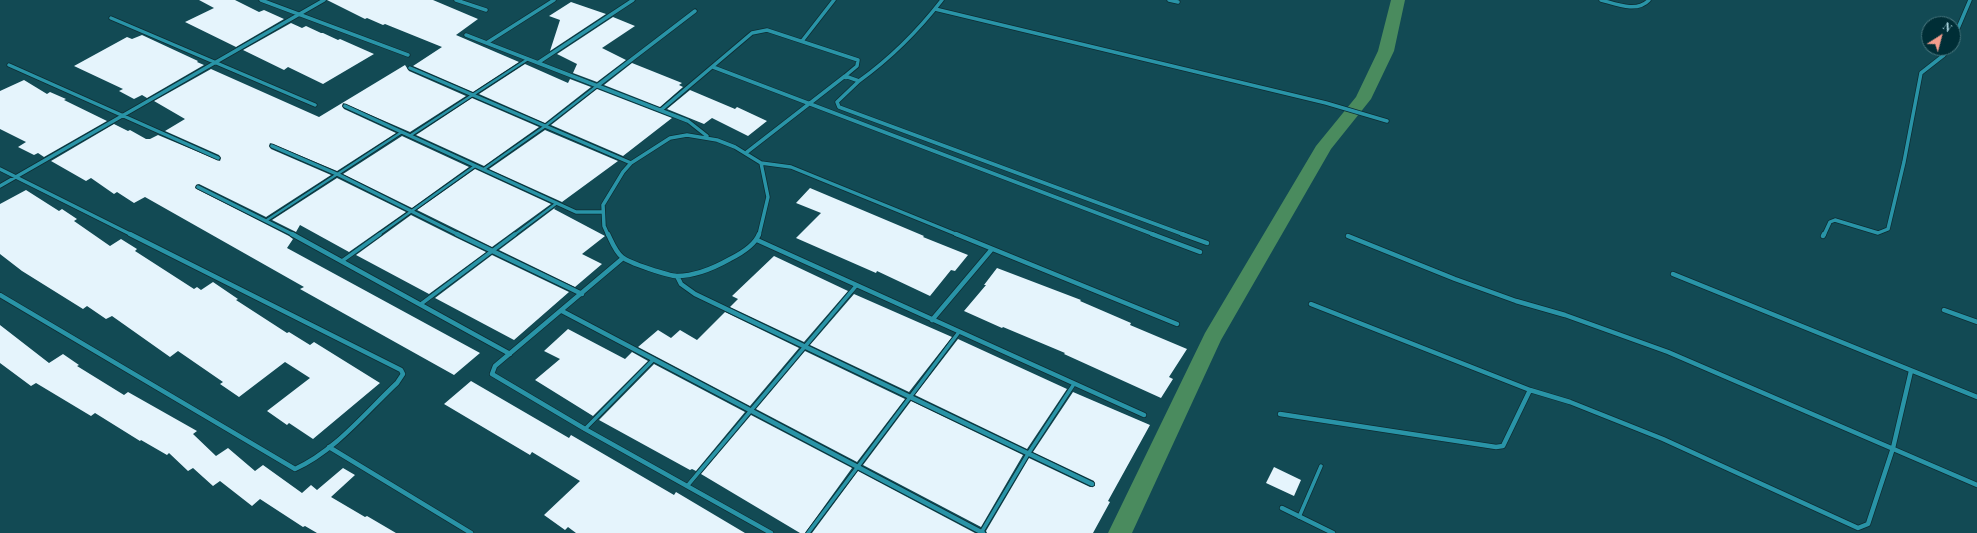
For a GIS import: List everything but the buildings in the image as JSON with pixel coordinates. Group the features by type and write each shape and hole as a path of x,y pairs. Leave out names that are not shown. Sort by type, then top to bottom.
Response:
{"street":[{"path":"261,0 408,55"},
{"path":"0,186 324,0"},
{"path":"456,0 486,10"},
{"path":"488,42 554,0"},
{"path":"539,62 633,0"},
{"path":"802,41 834,0"},
{"path":"942,0 917,30 882,64 859,81 837,102 839,107 1207,243"},
{"path":"1169,0 1178,2"},
{"path":"1601,0 1633,7 1646,4 1649,0"},
{"path":"1961,24 1970,0"},
{"path":"935,9 1344,108 1387,121"},
{"path":"597,86 695,12"},
{"path":"111,18 315,105"},
{"path":"661,110 752,33 758,31 767,30 858,60 856,66 845,76 747,152"},
{"path":"466,34 688,121 707,136 747,152 762,163 791,167 1177,324"},
{"path":"1823,236 1830,222 1835,220 1878,233 1888,229 1904,162 1920,73 1943,56"},
{"path":"9,65 218,158"},
{"path":"713,67 1200,252"},
{"path":"410,68 471,96 632,163"},
{"path":"845,76 859,81"},
{"path":"344,106 411,135 576,212 603,212"},
{"path":"707,136 687,135 670,138 632,163 623,172 603,205 604,226 614,247 623,258 635,264 677,276 707,271 736,256 757,240 764,218 768,197 762,163"},
{"path":"272,146 338,175 493,252 582,294"},
{"path":"0,169 401,370 403,374 397,383 329,447 307,465 295,469 0,295"},
{"path":"198,187 267,220 510,354"},
{"path":"1348,236 1454,279 1565,315 1668,352 1977,485"},
{"path":"757,240 1144,415"},
{"path":"932,320 992,249"},
{"path":"623,258 495,366 492,374 585,429 688,485 771,533"},
{"path":"1673,274 1977,397"},
{"path":"677,276 681,284 695,294 804,347 911,396 1092,484"},
{"path":"1311,304 1530,390 1570,402 1663,439 1858,528 1868,524 1893,448 1911,371"},
{"path":"1944,310 1977,322"},
{"path":"562,311 750,411 860,467 982,533"},
{"path":"1280,414 1496,447 1503,446 1530,390"},
{"path":"329,447 471,533"},
{"path":"1282,508 1333,533"}],"lane":[{"path":"411,135 528,59"},
{"path":"484,169 544,127 597,86"},
{"path":"267,220 402,132"},
{"path":"342,261 413,212 475,166"},
{"path":"421,304 557,203"},
{"path":"688,485 856,286"},
{"path":"808,533 860,467 959,332"},
{"path":"585,429 653,360"},
{"path":"982,533 1028,454 1074,384"},
{"path":"1299,517 1321,466"}],"waterway":[{"path":"1120,533 1212,338 1324,146 1363,99 1386,51 1398,0"}]}
